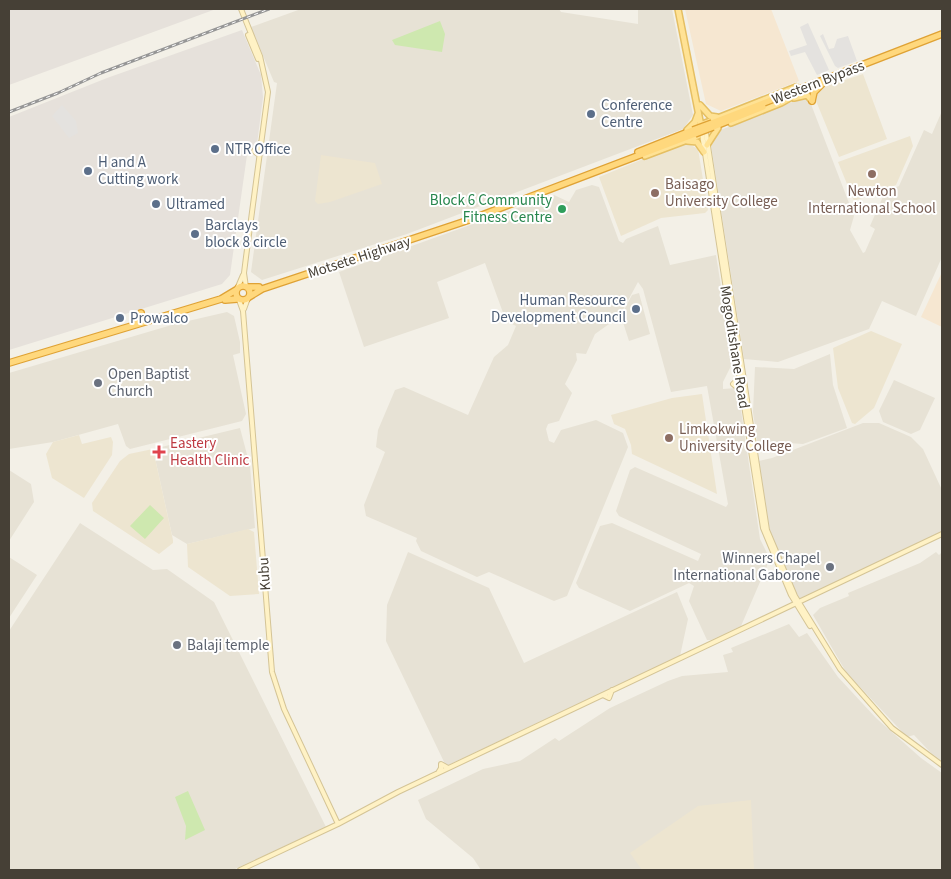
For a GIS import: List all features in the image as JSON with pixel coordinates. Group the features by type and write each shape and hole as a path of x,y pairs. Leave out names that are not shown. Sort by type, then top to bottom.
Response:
{"highway":[{"name":"Western Bypass","path":"714,126 862,65 942,36"},
{"name":"Western Bypass","path":"692,132 714,126 942,36"},
{"path":"812,101 814,92 822,84"},
{"name":"Motsete Highway","path":"246,287 261,286 424,233 692,132"},
{"name":"Motsete Highway","path":"249,297 257,291 433,233 610,166 692,132"},
{"path":"246,287 250,293 245,301 238,299 222,301 9,365 221,299 236,290 246,287"},
{"path":"236,290 238,299"},
{"path":"132,326 138,322 141,315 151,320"}],"main road":[{"path":"240,9 258,51 267,84 268,104 248,233"},
{"path":"240,9 266,86 266,104 260,143 254,150 259,155 244,273 246,287"},
{"path":"680,9 704,134"},
{"path":"692,132 702,124 724,115 845,69 862,65"},
{"path":"781,103 797,94"},
{"path":"610,166 683,142 704,134 714,126 804,95 809,96 812,101"},
{"path":"699,108 710,116 724,115"},
{"path":"692,132 699,108"},
{"path":"707,145 714,126"},
{"name":"Mogoditshane Road","path":"704,134 766,524 793,596"},
{"name":"Mogoditshane Road","path":"704,134 704,152 763,528 800,610 833,659 892,728 942,765"},
{"path":"683,142 697,142 704,152"},
{"path":"725,265 731,270"},
{"path":"236,290 244,273"},
{"name":"Kubu","path":"243,311 249,297"},
{"name":"Kubu","path":"238,299 243,311 273,676 284,709 338,824"},
{"path":"739,376 733,384 742,392"},
{"path":"240,870 338,824 448,768 942,534"},
{"path":"788,607 793,596 803,600"},
{"path":"788,607 800,610 803,600"},
{"path":"436,774 441,769 441,764 448,768"},
{"path":"335,818 344,821"}],"shaded area":[{"path":"9,9 216,9 9,85"},
{"path":"301,9 559,9 561,12 638,24 638,9 672,9 693,115 683,129 407,234 262,280 251,272 277,83 274,82 251,27"},
{"path":"685,9 771,9 799,81 721,111 706,104"},
{"path":"808,23 829,70 817,75 805,52 791,56 789,51 807,45 800,27"},
{"path":"242,30 261,75 263,97 257,144 253,148 248,148 230,275 222,284 9,350 9,117 107,78"},
{"path":"823,34 829,49 834,48 837,39 848,36 857,61 838,68 835,66 820,36"},
{"path":"863,74 887,139 839,157 814,96 818,89"},
{"path":"805,97 809,99 854,216 850,230 863,253 875,229 870,226 885,192 899,186 924,130 932,134 942,111 942,257 916,316 882,301 869,329 778,362 744,359 711,145 718,131"},
{"path":"62,105 76,121 78,133 69,138 52,116"},
{"name":"Newton International School","path":"910,136 913,146 896,185 854,201 838,162"},
{"name":"Baisago University College","path":"685,142 698,149 708,210 705,213 661,218 621,236 599,177"},
{"path":"321,155 375,163 382,184 330,202 318,204 315,201"},
{"path":"592,185 599,187 619,241 623,243 626,239 658,226 670,265 716,255 733,362 723,382 723,389 736,388 738,390 760,539 770,559 741,626 711,640 707,640 689,601 694,586 689,583 630,611 579,588 576,583 600,526 612,523 698,561 701,554 619,516 616,511 630,470 635,467 726,507 728,504 707,386 671,392 643,289 638,282 619,317 595,334 586,354 576,353 577,360 565,384 572,393 559,421 548,424 546,429 549,441 554,443 561,430 596,420 623,433 628,447 567,596 554,601 489,572 477,577 421,551 416,541 417,538 366,516 364,505 385,452 376,447 378,430 395,390 404,387 468,415 494,357 508,345 516,326 506,321 485,263 437,282 449,318 364,347 339,272 554,195 569,202 576,190"},
{"path":"942,272 942,327 921,317"},
{"path":"639,293 650,334 629,341 621,316 632,295"},
{"path":"227,312 234,316 240,342 240,353 233,355 246,414 242,421 130,449 126,446 118,424 53,442 9,449 9,373 175,324"},
{"path":"871,331 902,344 874,408 855,424 852,423 838,388 833,348"},
{"path":"830,354 833,385 847,428 803,444 757,441 753,412 755,367 794,369"},
{"path":"894,380 935,398 920,430 911,434 883,422 879,411"},
{"name":"Limkokwing University College","path":"702,394 717,494 632,454 625,429 614,424 611,415 672,398"},
{"path":"863,423 879,423 911,437 923,449 942,490 942,532 797,600 782,568 769,527 759,461 772,458"},
{"path":"240,428 250,466 255,528 187,544 172,535 153,449"},
{"path":"79,435 82,444 111,437 113,442 112,455 84,498 52,478 46,454 53,442"},
{"path":"153,449 173,540 173,543 159,554 93,511 92,503 120,461 129,454"},
{"path":"9,470 31,484 34,502 9,541"},
{"path":"80,523 153,570 167,569 214,602 326,827 233,870 9,870 9,631"},
{"path":"248,529 254,532 259,594 230,596 188,567 187,544"},
{"path":"408,552 489,588 524,663 677,592 688,619 680,656 446,766 386,641 387,605"},
{"path":"936,552 939,555 942,552 942,761 931,753 914,735 907,737 846,672 813,615 820,608 849,596 848,593 920,563"},
{"path":"9,557 37,575 9,618"},
{"path":"789,624 799,637 807,633 838,677 876,718 921,758 942,773 942,870 481,870 473,858 426,819 418,800 483,769 520,761 555,738 559,741 610,708 668,681 682,676 728,672 723,655 733,652 731,648"},
{"path":"751,800 754,870 642,870 630,853 698,806"}],"green space":[{"path":"440,21 445,34 442,52 395,45 392,40"},
{"path":"150,505 164,518 145,539 130,526"},
{"path":"188,791 205,830 185,840 186,826 175,797"}],"railway":[{"path":"9,112 58,93 101,73 269,9"}],"place":[{"name":"Conference Centre","path":"591,114"},
{"name":"NTR Office","path":"215,149"},
{"name":"H and A Cutting work","path":"88,171"},
{"name":"Newton International School","path":"872,174"},
{"name":"Baisago University College","path":"655,193"},
{"name":"Ultramed","path":"156,204"},
{"name":"Block 6 Community Fitness Centre","path":"562,209"},
{"name":"Barclays block 8 circle","path":"195,234"},
{"name":"Human Resource Development Council","path":"636,309"},
{"name":"Prowalco","path":"120,318"},
{"name":"Open Baptist Church","path":"98,383"},
{"name":"Limkokwing University College","path":"669,438"},
{"name":"Eastery Health Clinic","path":"159,452"},
{"name":"Winners Chapel International Gaborone","path":"830,567"},
{"name":"Balaji temple","path":"177,645"}]}
